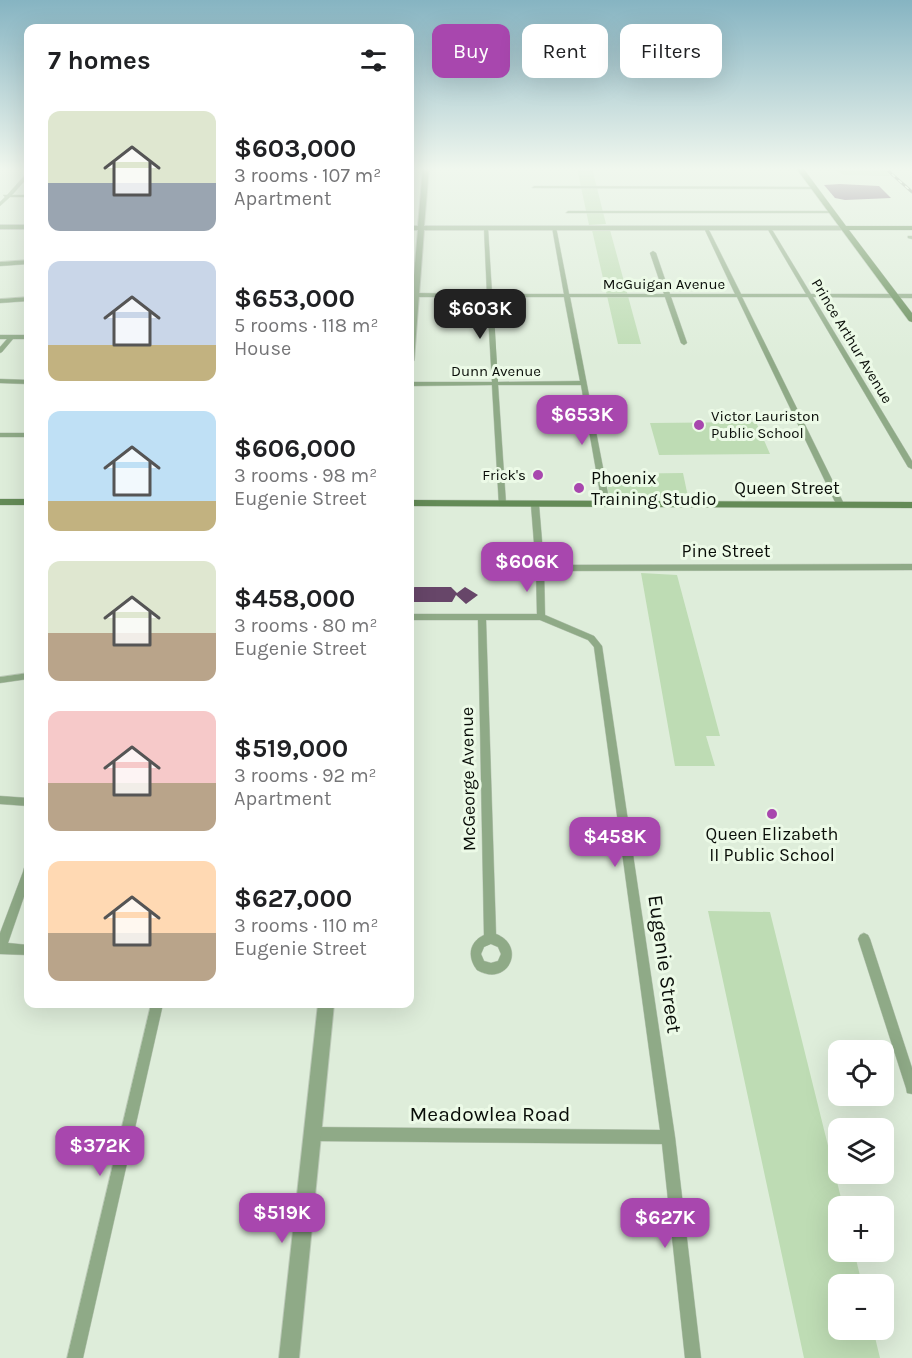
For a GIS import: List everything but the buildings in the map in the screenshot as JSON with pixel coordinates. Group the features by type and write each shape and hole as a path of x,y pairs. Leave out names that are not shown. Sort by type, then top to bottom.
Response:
{"main road":[{"path":"846,231 912,319"},
{"path":"0,502 24,502"},
{"name":"Queen Street","path":"414,504 912,505"}],"street":[{"path":"414,309 422,231"},
{"path":"486,231 502,504"},
{"path":"555,231 606,504"},
{"path":"708,231 840,504"},
{"name":"Prince Arthur Avenue","path":"771,231 912,467"},
{"path":"653,253 684,343"},
{"path":"0,264 24,262"},
{"name":"McGuigan Avenue","path":"415,296 912,296"},
{"path":"0,301 24,299"},
{"path":"0,338 24,337"},
{"path":"0,351 11,338"},
{"path":"0,381 24,382"},
{"name":"Dunn Avenue","path":"414,384 583,383"},
{"path":"0,435 24,435"},
{"path":"414,617 541,617 535,505"},
{"name":"Pine Street","path":"540,568 912,567"},
{"name":"Eugenie Street","path":"541,617 583,634 596,642 598,646 668,1137 693,1358"},
{"name":"McGeorge Avenue","path":"482,618 490,939"},
{"path":"0,680 24,678"},
{"path":"0,800 24,802"},
{"path":"24,884 0,948 24,950"},
{"path":"864,939 912,1088"},
{"path":"75,1358 156,1008"},
{"path":"289,1358 326,1008"},
{"name":"Meadowlea Road","path":"312,1134 668,1137"}],"green space":[{"path":"592,231 610,231 641,344 618,344"},
{"path":"756,422 770,454 659,455 650,423"},
{"path":"683,473 688,497 609,497 606,474"},
{"path":"641,573 677,575 720,736 706,736 715,766 675,766"},
{"path":"708,911 770,912 828,1146 828,1184 838,1184 841,1196 828,1196 828,1262 857,1262 860,1274 828,1274 828,1340 876,1340 880,1358 804,1358"}],"place":[{"name":"Victor Lauriston Public School","path":"699,425"},
{"name":"Frick's","path":"538,475"},
{"name":"Phoenix Training Studio","path":"579,488"},
{"name":"Queen Elizabeth II Public School","path":"772,814"}]}
